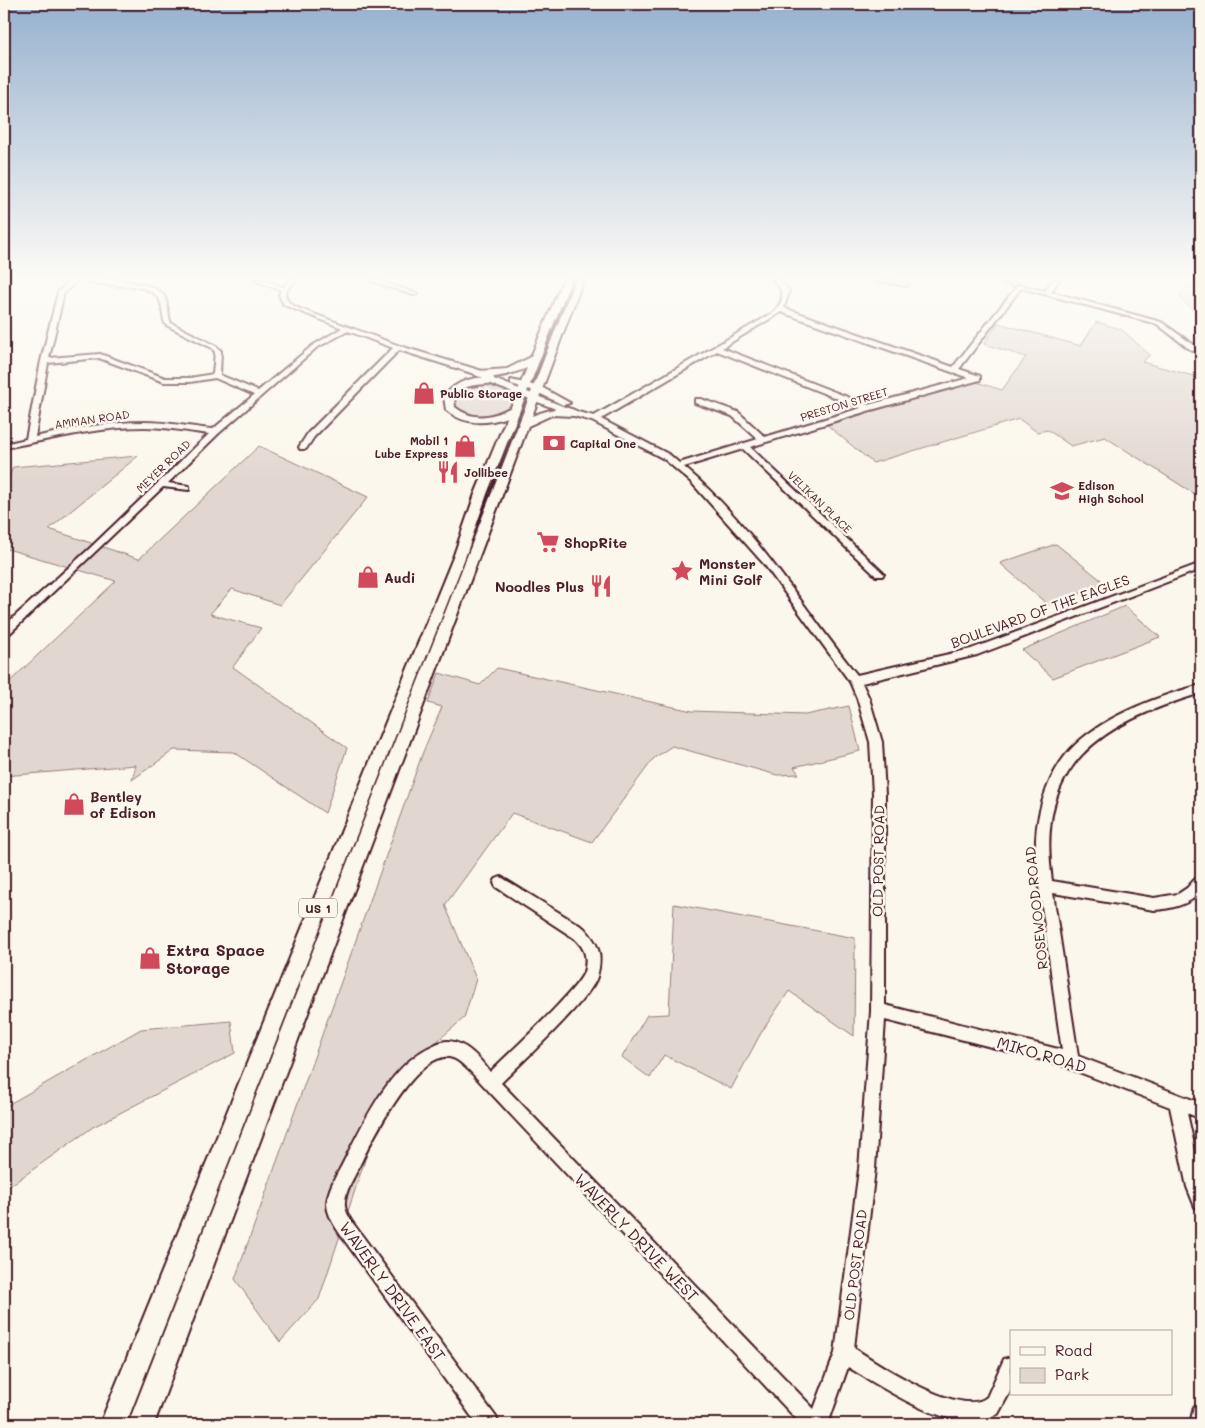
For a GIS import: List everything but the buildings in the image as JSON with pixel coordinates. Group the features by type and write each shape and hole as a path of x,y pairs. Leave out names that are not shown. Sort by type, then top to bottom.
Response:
{"highway":[{"name":"US 1","path":"140,1424 527,399 536,358 541,347"},
{"name":"US 1","path":"113,1424 454,572 481,494 550,347"},
{"path":"536,358 524,367 459,386 449,397 450,408 466,418 483,420 499,418 527,399 579,414"}],"street":[{"path":"30,440 48,347"},
{"path":"213,347 219,352 216,376"},
{"name":"MEYER ROAD","path":"4,632 91,552 215,432 315,347"},
{"path":"303,446 311,435 398,347"},
{"name":"OLD POST ROAD","path":"398,347 485,377 527,399 582,411 579,414 595,419 647,446 678,466 713,500 766,562 828,646 856,680 863,698 876,742 878,794 878,1011 867,1169 844,1353 816,1424"},
{"path":"888,347 955,370 972,347"},
{"path":"1189,347 1201,353"},
{"path":"595,419 652,388 716,348 868,408"},
{"path":"45,361 100,356 164,380 190,380 216,376 259,394"},
{"name":"PRESTON STREET","path":"678,466 868,408 977,378 955,370"},
{"path":"698,401 735,414 764,440"},
{"name":"AMMAN ROAD","path":"4,446 100,427 135,424 167,425 215,432"},
{"name":"VELIKAN PLACE","path":"745,446 879,574"},
{"path":"160,484 186,488"},
{"name":"BOULEVARD OF THE EAGLES","path":"856,680 973,652 1201,566"},
{"name":"ROSEWOOD ROAD","path":"1070,1061 1046,886 1043,826 1051,797 1065,767 1078,748 1094,734 1174,696 1201,690"},
{"path":"1046,886 1154,904 1170,903 1184,898 1195,891 1201,882"},
{"path":"490,1083 572,1000 590,977 593,958 590,944 579,933 501,883"},
{"name":"MIKO ROAD","path":"878,1011 1058,1056 1201,1111"},
{"name":"WAVERLY DRIVE EAST","path":"458,1051 444,1048 430,1055 415,1066 388,1097 365,1135 339,1192 336,1208 346,1228 489,1424"},
{"name":"WAVERLY DRIVE WEST","path":"458,1051 816,1424"},
{"path":"1176,1100 1195,1187 1201,1201"},
{"path":"844,1353 918,1400 944,1411 967,1416 981,1414 993,1406 1010,1368"},
{"path":"1200,1424 1201,1414"}],"green space":[{"path":"993,347 1141,347 1150,355 1142,362 1201,378 1201,498 1105,437 1071,446 1048,430 1037,432 1019,419 873,463 827,425 973,381 1002,390 1026,357"},
{"path":"483,384 512,393 513,399 509,408 491,418 467,416 454,407 453,396 466,385"},
{"path":"259,446 368,497 280,605 232,589 210,614 261,628 233,667 347,748 325,813 234,752 174,750 132,780 136,765 4,776 4,687 116,581 4,548 4,489 13,467 138,456 49,529 139,559"},
{"path":"1056,544 1106,584 1048,605 1000,563"},
{"path":"1125,606 1160,637 1053,678 1022,650"},
{"path":"497,668 692,711 805,715 849,706 860,751 794,767 799,774 777,775 672,746 654,758 592,842 512,813 445,905 476,979 464,1018 391,1081 319,1299 280,1342 235,1279 423,752 442,707 428,703 439,673 480,685"},
{"path":"674,904 855,938 854,1036 789,991 761,1033 731,1089 664,1055 650,1078 622,1057 647,1015 669,1014"},
{"path":"231,1021 235,1053 93,1127 4,1190 4,1107 141,1029"}],"place":[{"name":"Public Storage","path":"424,393"},
{"name":"Capital One","path":"554,443"},
{"name":"Mobil 1 Lube Express","path":"465,446"},
{"name":"Jollibee","path":"448,472"},
{"name":"Edison High School","path":"1062,491"},
{"name":"ShopRite","path":"548,542"},
{"name":"Monster Mini Golf","path":"682,571"},
{"name":"Audi","path":"368,577"},
{"name":"Noodles Plus","path":"601,586"},
{"name":"Bentley of Edison","path":"74,804"},
{"name":"Extra Space Storage","path":"150,958"}]}
